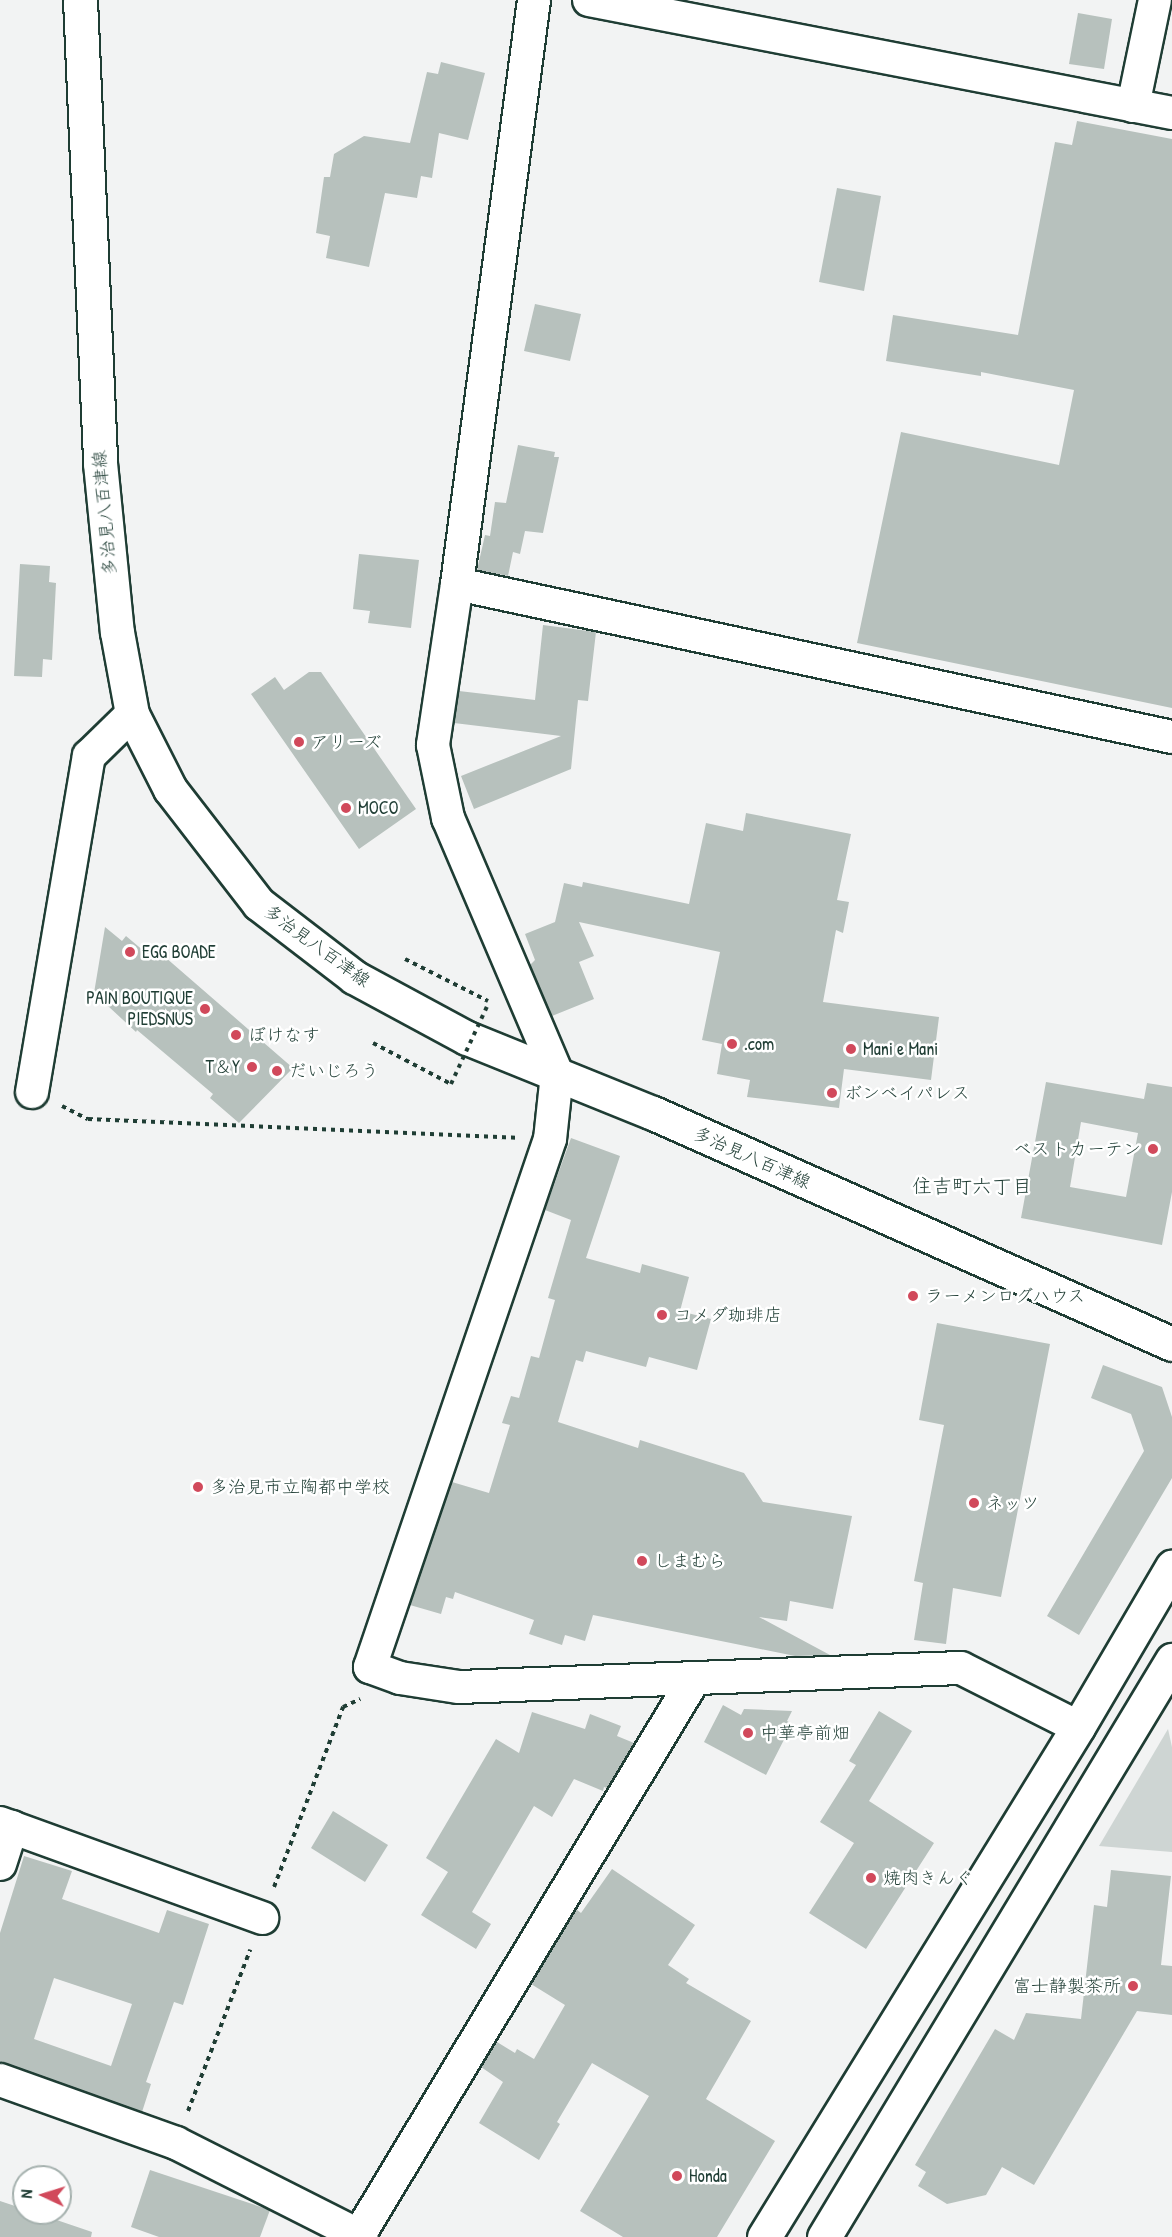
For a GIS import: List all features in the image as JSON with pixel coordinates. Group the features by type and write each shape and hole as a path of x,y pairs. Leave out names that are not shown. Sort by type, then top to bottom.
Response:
{"main road":[{"name":"多治見八百津線","path":"80,0 100,463 117,632 132,714 170,789 259,904 354,977 467,1038 652,1113 1172,1344"},
{"path":"764,2237 1078,1727 1172,1567"},
{"path":"824,2237 1171,1662"}],"street":[{"path":"534,0 457,584 433,745 448,818 557,1074 550,1140 370,1667 400,1678 459,1687 961,1668 1078,1727"},
{"path":"589,0 1172,113"},
{"path":"1133,106 1155,0"},
{"path":"457,584 1172,737"},
{"path":"32,1092 89,756 132,714"},
{"path":"0,2080 176,2143 361,2236 694,1679"},
{"path":"0,1864 6,1825 262,1917"}],"path":[{"path":"373,1043 451,1084 489,1002 405,959"},
{"path":"32,1092 88,1119 550,1140"}],"shaded area":[{"path":"1168,1729 1172,1747 1172,1852 1099,1846"}],"building":[{"path":"1078,13 1112,19 1104,69 1069,64"},
{"path":"441,62 485,73 468,140 439,133 432,178 421,176 417,198 385,193 369,267 326,258 330,236 316,233 324,177 330,177 334,154 364,136 410,143 427,72 438,74"},
{"path":"1077,121 1172,139 1172,708 857,643 901,432 1059,465 1074,390 981,372 981,376 886,361 893,315 1018,335 1055,142 1072,145"},
{"path":"837,188 881,196 864,291 819,282"},
{"path":"535,304 581,314 570,361 524,351"},
{"path":"518,445 555,452 554,457 559,457 543,533 525,531 520,554 513,552 508,576 477,570 485,535 490,536 495,502 506,503"},
{"path":"359,554 419,560 411,628 368,623 370,611 353,609"},
{"path":"20,564 50,566 49,582 56,583 52,660 43,659 42,677 14,676"},
{"path":"543,625 596,632 588,701 578,700 571,769 474,809 461,776 561,736 454,723 459,691 535,700"},
{"path":"309,672 321,672 416,809 359,849 251,694 275,677 284,690"},
{"path":"746,813 851,834 837,900 849,902 843,933 836,930 823,1002 939,1017 931,1080 844,1069 839,1108 747,1097 750,1080 717,1074 722,1044 702,1040 720,952 579,922 594,956 579,962 594,999 552,1016 530,965 535,960 525,934 555,922 564,883 582,887 583,882 689,904 706,823 743,831"},
{"path":"105,927 122,941 126,936 145,952 150,944 293,1068 239,1123 210,1098 213,1094 137,1030 136,1032 94,993"},
{"path":"1046,1082 1144,1099 1147,1083 1172,1087 1172,1192 1162,1245 1021,1218","holes":["1081,1122 1138,1133 1126,1197 1070,1187"]},
{"path":"571,1138 620,1156 586,1258 640,1273 642,1264 689,1277 680,1311 711,1319 697,1370 649,1357 646,1367 586,1351 583,1362 576,1360 558,1422 638,1448 640,1440 744,1473 763,1502 852,1516 833,1609 790,1601 787,1621 759,1617 830,1655 795,1656 593,1615 585,1641 565,1635 562,1645 529,1634 534,1620 455,1592 453,1599 446,1597 441,1614 410,1605 452,1482 489,1493 510,1425 502,1423 511,1396 519,1398 531,1356 539,1358 555,1300 548,1298 571,1220 545,1210"},
{"name":"ネッツ","path":"937,1323 1050,1344 1001,1597 953,1588 946,1644 914,1640 923,1583 914,1581 944,1425 919,1420"},
{"path":"1103,1365 1162,1387 1172,1417 1172,1478 1079,1635 1047,1616 1144,1451 1131,1414 1091,1398"},
{"name":"中華亭前畑","path":"723,1705 741,1715 744,1709 792,1711 787,1721 792,1724 766,1775 704,1742"},
{"name":"焼肉きんぐ","path":"879,1711 912,1731 869,1801 934,1843 866,1949 809,1913 854,1843 820,1822 856,1765 849,1761"},
{"path":"532,1712 585,1729 590,1714 621,1726 617,1736 634,1743 603,1791 574,1779 552,1817 534,1806 472,1912 491,1924 476,1949 421,1915 448,1872 426,1858 496,1739 519,1753"},
{"path":"333,1811 388,1845 365,1882 311,1848"},
{"path":"24,1856 72,1871 62,1899 159,1933 167,1910 209,1924 183,2005 174,2002 146,2082 151,2084 142,2112 0,2062 0,1933","holes":["54,1978 132,2004 111,2066 34,2039"]},
{"path":"612,1869 695,1925 668,1965 689,1979 686,1983 751,2021 706,2099 775,2141 717,2237 623,2237 580,2211 649,2096 592,2063 557,2122 560,2124 539,2160 479,2123 503,2082 481,2067 497,2042 515,2053 517,2049 534,2059 565,2005 531,1984 576,1909 581,1913"},
{"path":"1111,1870 1171,1876 1161,1965 1172,1966 1172,2015 1137,2011 1034,2185 1002,2167 986,2195 947,2204 918,2186 926,2172 915,2165 995,2029 1014,2040 1026,2013 1081,2019 1094,1905 1107,1907"},
{"path":"150,2170 270,2210 260,2237 159,2237 131,2227"},
{"path":"0,2201 12,2205 12,2225 71,2225 92,2232 91,2237 0,2237"}],"place":[{"name":"アリーズ","path":"299,742"},
{"name":"MOCO","path":"346,808"},
{"name":"EGG BOADE","path":"130,952"},
{"name":"PAIN BOUTIQUE PIEDSNUS","path":"205,1009"},
{"name":"ぼけなす","path":"236,1035"},
{"name":".com","path":"732,1044"},
{"name":"Mani e Mani","path":"851,1049"},
{"name":"T＆Y","path":"252,1067"},
{"name":"だいじろう","path":"277,1071"},
{"name":"ボンベイパレス","path":"832,1093"},
{"name":"ベストカーテン","path":"1153,1149"},
{"name":"ラーメンログハウス","path":"913,1296"},
{"name":"コメダ珈琲店","path":"662,1315"},
{"name":"多治見市立陶都中学校","path":"198,1487"},
{"name":"ネッツ","path":"974,1503"},
{"name":"しまむら","path":"642,1561"},
{"name":"中華亭前畑","path":"748,1733"},
{"name":"焼肉きんぐ","path":"871,1878"},
{"name":"富士静製茶所","path":"1133,1986"},
{"name":"Honda","path":"677,2176"}],"district":[{"name":"住吉町六丁目","path":"972,1185"}]}
